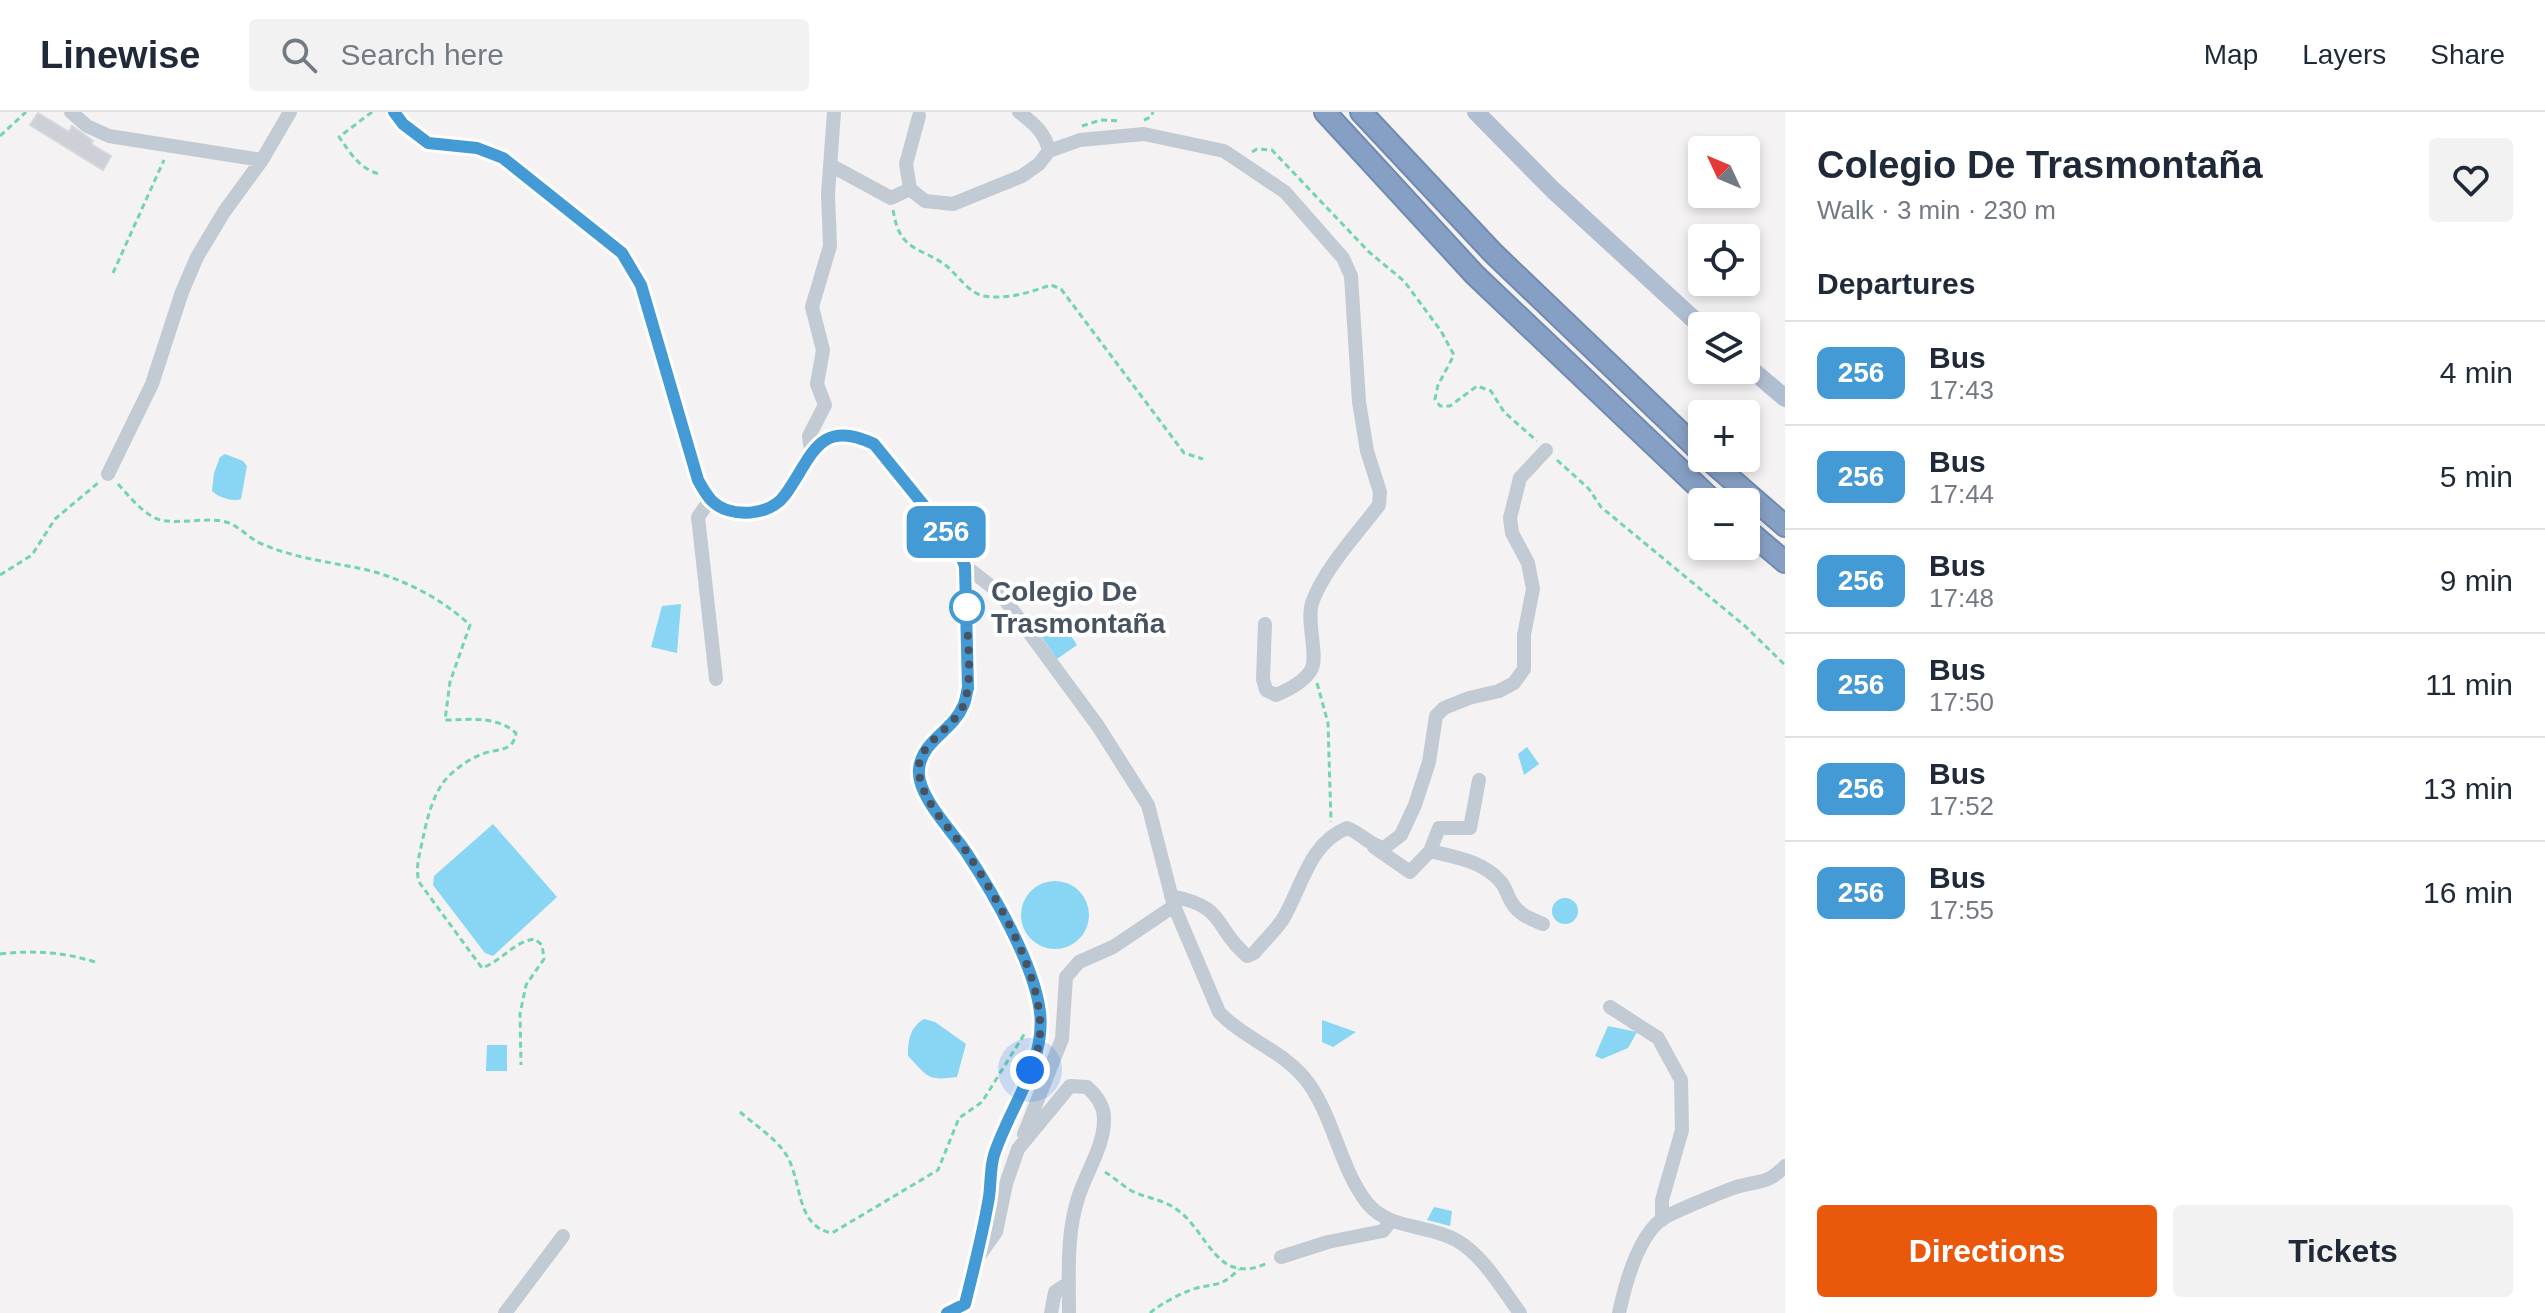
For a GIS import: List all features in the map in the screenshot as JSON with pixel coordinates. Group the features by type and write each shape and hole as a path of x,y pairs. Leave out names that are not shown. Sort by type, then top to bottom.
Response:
{"highway":[{"path":"1325,112 1475,275 1699,488"},
{"path":"1361,112 1493,253 1688,440"},
{"path":"1723,472 1785,526"},
{"path":"1760,541 1785,562"}],"main road":[{"path":"1476,112 1553,190 1688,314"},
{"path":"1760,377 1785,398"}],"street":[{"path":"71,112 87,126 109,136 262,160"},
{"path":"108,474 152,384 182,292 197,257 290,112"},
{"path":"394,112 403,124 428,143 477,148 503,158 622,253 641,285 698,480 710,500 743,513 764,510 783,498 811,451 833,436 854,435 874,444 956,545 965,566 968,688 963,707 926,748 918,771 926,798 967,853 1002,913 1026,963 1040,1010 1040,1038 1030,1070 993,1157 971,1308 948,1313"},
{"path":"811,451 809,436 825,405 817,384 823,350 812,307 814,291 825,270 830,246 828,194 834,112"},
{"path":"1019,112 1041,131 1049,151"},
{"path":"919,116 906,164 910,189 925,201 953,204 1022,176 1039,164 1049,151 1080,140 1144,134 1224,151 1285,192 1343,258 1351,276 1359,402 1367,451 1380,492 1379,505 1321,584 1311,605 1309,626 1314,664 1310,673 1289,690 1276,695 1266,690 1263,679 1265,624"},
{"path":"832,166 891,198 910,189"},
{"path":"1374,846 1384,848 1401,835 1429,762 1436,716 1444,708 1499,691 1514,683 1524,669 1524,635 1533,589 1528,563 1512,533 1510,518 1520,478 1546,450"},
{"path":"710,500 698,517 716,679"},
{"path":"965,566 1000,593 1098,726 1148,805 1172,901 1219,1012 1232,1026 1279,1055 1308,1082 1368,1204 1390,1222 1457,1240 1485,1266 1520,1313"},
{"path":"976,1260 996,1232 1006,1184 1062,1039 1066,977 1079,962 1113,947 1172,901 1192,900 1209,908 1239,949 1247,956 1254,953 1282,920 1303,873 1331,834 1347,828 1355,831 1410,872 1430,851 1439,828 1470,828 1479,780"},
{"path":"1430,851 1465,859 1492,873 1504,885 1513,905 1523,915 1543,924"},
{"path":"1610,1007 1658,1038 1681,1080 1682,1130 1662,1200 1662,1220"},
{"path":"1018,1149 1070,1086 1087,1087 1098,1097 1105,1117 1102,1136 1078,1197 1070,1236 1069,1313"},
{"path":"1619,1313 1626,1283 1644,1241 1662,1220 1734,1188 1773,1179 1785,1166"},
{"path":"1281,1257 1328,1242 1383,1231 1390,1222"},
{"path":"505,1313 563,1236"},
{"path":"1051,1313 1055,1292 1069,1283"}],"path":[{"path":"0,136 26,112"},
{"path":"372,112 339,137 365,170 379,174"},
{"path":"113,273 171,146"},
{"path":"1238,160 1257,149 1272,150 1369,252 1404,281 1441,331 1454,355 1438,385 1435,399 1440,406 1450,406 1477,386 1491,391 1504,412 1589,489 1601,507 1745,626 1785,665"},
{"path":"891,198 895,222 904,239 914,248 943,263 983,296 1016,296 1051,285 1061,289 1184,453 1203,459"},
{"path":"0,575 32,555 55,519 108,474 156,519 211,518 230,523 259,543 311,559 366,570 418,589 452,609 470,625 450,682 445,720 488,719 505,724 516,733 515,741 509,748 483,753 461,765 444,781 427,819 416,871 419,882 482,968 495,964 523,940 535,939 542,945 544,959 526,985 520,1014 521,1065"},
{"path":"1310,673 1317,683 1328,723 1331,834"},
{"path":"0,954 28,951 69,953 98,963"},
{"path":"740,1112 782,1149 791,1162 808,1219 820,1230 832,1233 938,1170 959,1118 982,1102 1024,1035 1025,1026"},
{"path":"1092,1162 1131,1190 1174,1207 1191,1220 1216,1258 1239,1269 1257,1268 1281,1257"},
{"path":"1150,1313 1163,1302 1198,1287 1216,1287 1239,1269"}],"water":[{"path":"225,454 243,461 247,466 241,499 225,498 212,491 214,473 220,457"},
{"path":"681,604 677,653 651,647 662,606"},
{"path":"1062,622 1077,645 1057,659 1041,636"},
{"path":"1527,747 1539,764 1524,775 1518,754"},
{"path":"493,824 557,897 493,956 485,953 433,885 434,876"},
{"path":"1048,881 1062,881 1074,886 1084,896 1089,915 1084,934 1074,944 1062,949 1048,949 1036,944 1026,934 1021,922 1021,908 1026,896 1036,886"},
{"path":"1565,898 1575,901 1578,911 1575,921 1565,924 1555,921 1552,911 1555,901"},
{"path":"924,1019 935,1022 966,1044 957,1077 933,1078 908,1056 911,1034"},
{"path":"1322,1020 1356,1032 1333,1047 1322,1042"},
{"path":"1608,1026 1637,1032 1628,1048 1602,1059 1595,1056"},
{"path":"487,1045 507,1045 507,1071 486,1071"},
{"path":"1434,1207 1452,1211 1450,1226 1427,1220"}],"building":[{"path":"38,113 69,132 72,126 93,141 91,144 111,156 103,170 30,125"}],"bus line":[{"name":"256","path":"394,112 403,124 428,143 477,148 503,158 622,253 641,285 698,480 710,500 743,513 764,510 783,498 811,451 833,436 854,435 874,444 956,545 965,566 967,588 968,688 963,707 926,748 918,771 926,798 967,853 1002,913 1026,963 1040,1010 1040,1038 1030,1070 993,1157 989,1195 965,1304 947,1313"}],"place":[{"name":"Colegio De Trasmontaña","path":"967,607"}],"route":[{"path":"967,607 968,688 963,707 926,748 918,771 926,798 967,853 1002,913 1026,963 1040,1010 1040,1038 1030,1070"}]}
